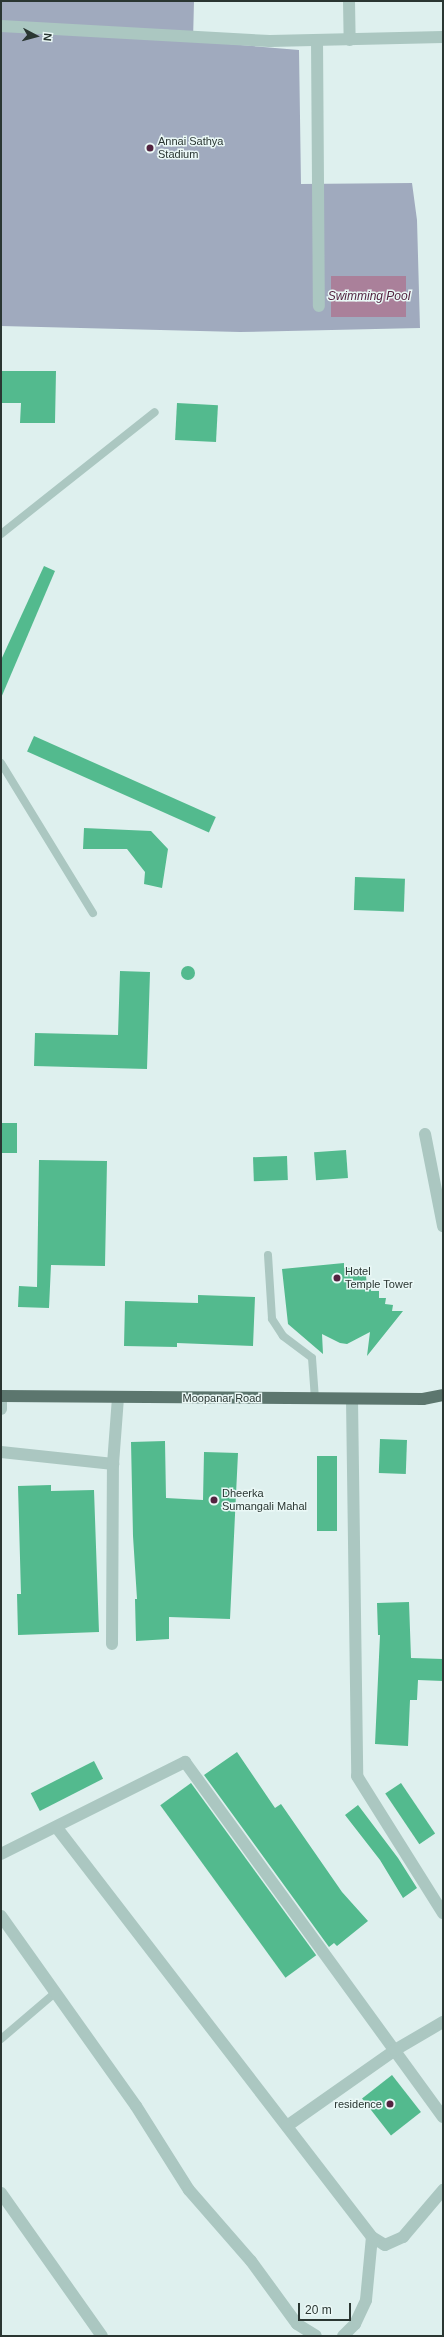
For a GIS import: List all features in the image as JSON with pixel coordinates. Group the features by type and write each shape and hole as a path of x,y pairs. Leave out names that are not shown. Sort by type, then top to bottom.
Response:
{"main road":[{"name":"Moopanar Road","path":"1,1396 423,1399 443,1395"}],"street":[{"path":"349,1 350,40"},
{"path":"1,26 270,41 443,37"},
{"path":"317,40 318,306"},
{"path":"426,1134 443,1226"},
{"path":"1,1396 1,1409"},
{"path":"112,1644 113,1464 118,1398"},
{"path":"352,1399 357,1776 443,1913"},
{"path":"1,1452 113,1464"},
{"path":"1,1854 57,1828 185,1762 443,2117"},
{"path":"57,1828 372,2237 385,2245 403,2237 443,2190"},
{"path":"1,1916 136,2106 189,2190 251,2261 298,2324 316,2336"},
{"path":"287,2126 395,2050 443,2022"},
{"path":"1,2193 102,2336"},
{"path":"343,2336 355,2324 366,2300 372,2237"}],"lane":[{"path":"1,534 155,412"},
{"path":"1,763 92,913"},
{"path":"268,1256 272,1319 283,1336 312,1358 315,1398"},
{"path":"1,2039 56,1992"}],"shaded area":[{"name":"Annai Sathya Stadium","path":"1,1 194,1 193,41 299,50 301,184 412,183 417,220 420,328 240,332 1,326"}],"water":[{"name":"Swimming Pool","path":"331,276 406,276 406,317 331,317"}],"building":[{"path":"1,371 56,371 55,423 20,423 21,403 1,403"},
{"path":"177,403 218,405 216,442 175,440"},
{"path":"44,566 55,571 1,698 1,660"},
{"path":"34,736 216,817 209,832 27,752"},
{"path":"84,828 151,831 168,849 162,888 144,884 145,872 127,849 83,849"},
{"path":"355,877 405,879 404,912 354,910"},
{"path":"185,966 191,966 195,970 195,976 191,980 185,980 181,976 181,970"},
{"path":"120,971 150,972 147,1069 34,1066 35,1033 118,1035"},
{"path":"1,1123 17,1123 17,1153 1,1153"},
{"path":"346,1150 348,1178 316,1180 314,1152"},
{"path":"287,1156 288,1180 254,1181 253,1157"},
{"path":"39,1160 107,1161 105,1266 51,1265 49,1308 18,1307 19,1286 37,1287"},
{"path":"344,1263 344,1268 365,1268 367,1285 371,1285 371,1291 379,1291 379,1298 386,1298 385,1304 393,1305 392,1311 403,1311 367,1356 370,1332 347,1344 340,1343 322,1334 323,1354 288,1324 282,1269"},
{"path":"198,1295 255,1297 253,1346 177,1343 177,1347 124,1346 125,1301 198,1303"},
{"path":"380,1439 407,1440 406,1474 379,1473"},
{"path":"165,1441 166,1498 203,1500 204,1452 238,1453 230,1619 169,1617 169,1639 136,1641 135,1599 137,1599 133,1536 131,1442"},
{"path":"317,1456 337,1456 337,1531 317,1531"},
{"path":"51,1485 51,1491 94,1490 99,1632 18,1635 17,1594 21,1594 18,1486"},
{"path":"409,1602 411,1658 443,1659 443,1681 418,1680 417,1700 410,1700 408,1746 375,1744 380,1635 378,1635 377,1603"},
{"path":"237,1752 275,1808 281,1804 342,1892 368,1921 337,1946 334,1943 329,1947 204,1775"},
{"path":"94,1761 103,1779 40,1811 31,1793"},
{"path":"191,1783 316,1955 285,1978 160,1805"},
{"path":"401,1783 435,1834 419,1844 385,1794"},
{"path":"358,1805 398,1858 417,1888 403,1898 380,1860 345,1815"},
{"name":"residence","path":"392,2075 421,2112 391,2135 362,2098"}],"place":[{"name":"Annai Sathya Stadium","path":"150,148"},
{"name":"Hotel Temple Tower","path":"337,1278"},
{"name":"Dheerka Sumangali Mahal","path":"214,1500"},
{"name":"residence","path":"390,2104"}]}
